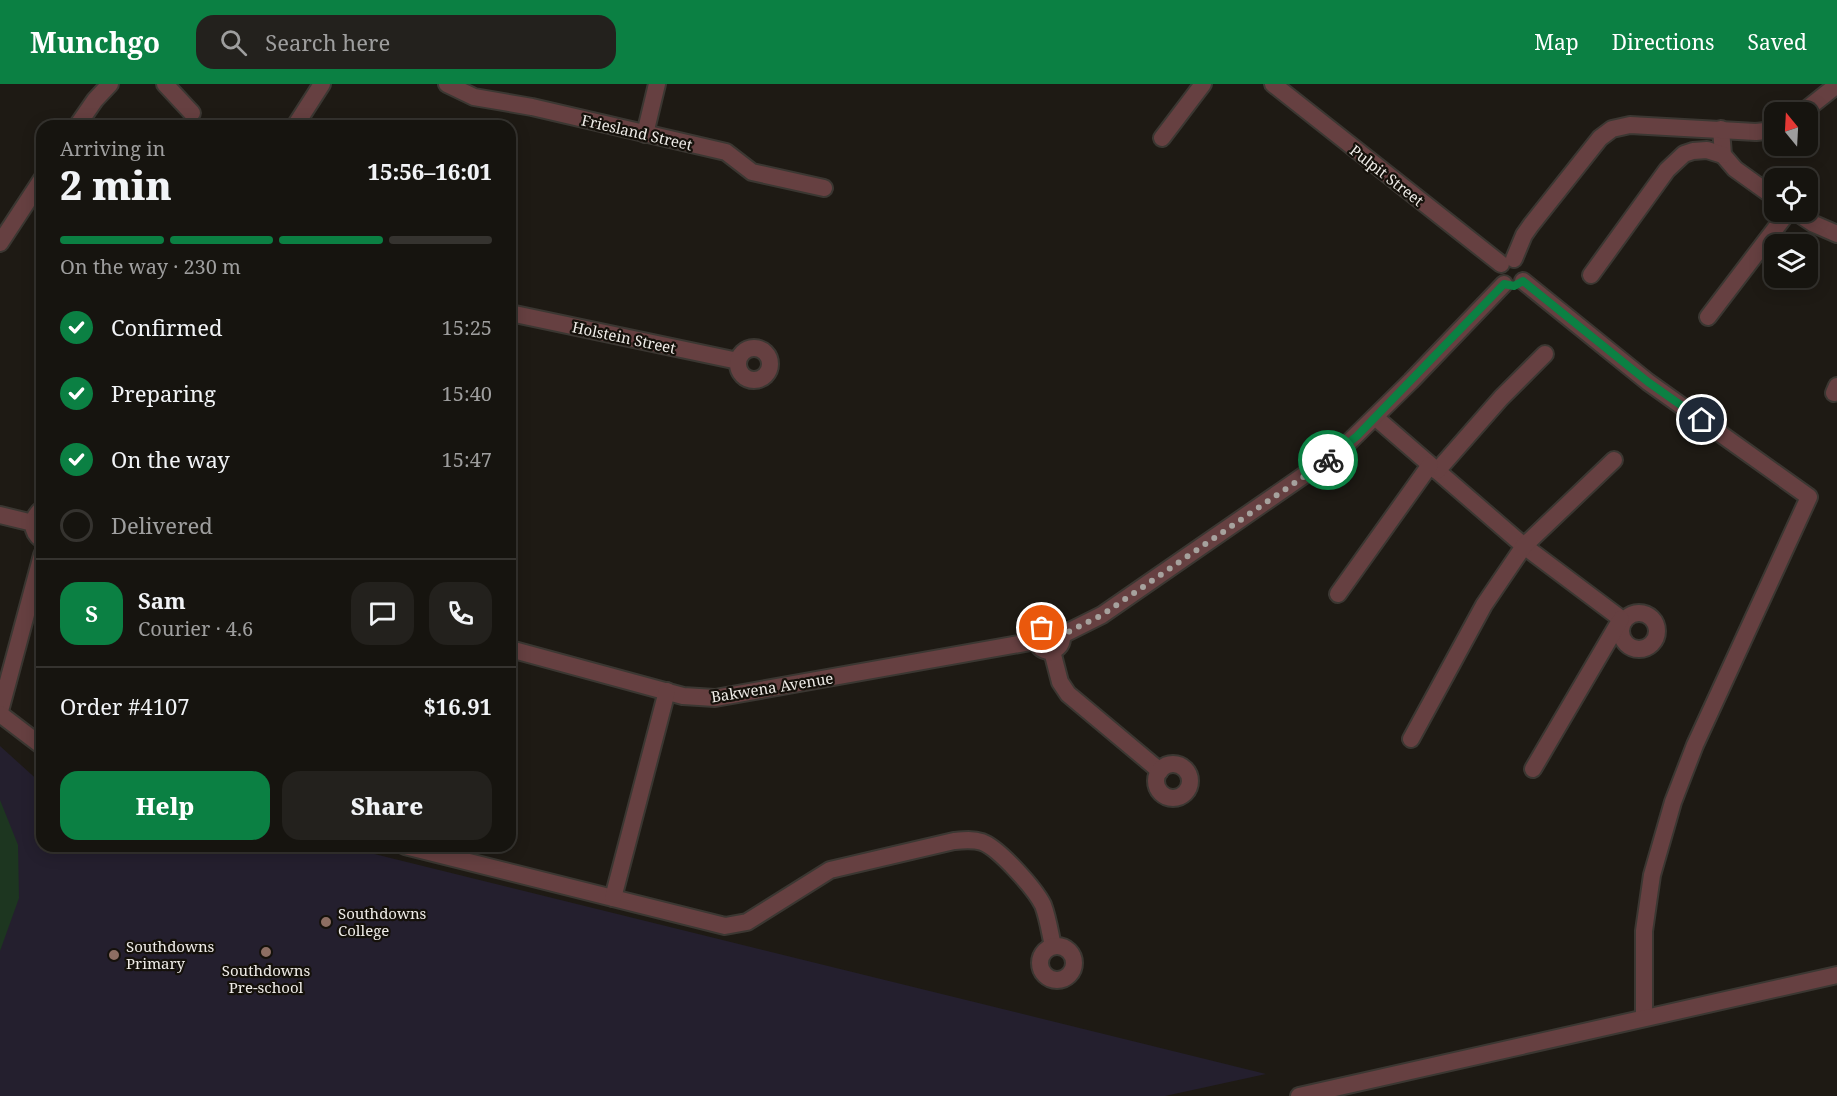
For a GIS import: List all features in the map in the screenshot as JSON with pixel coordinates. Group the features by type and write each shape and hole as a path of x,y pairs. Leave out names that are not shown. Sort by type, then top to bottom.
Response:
{"street":[{"path":"80,120 110,84"},
{"path":"165,84 192,112"},
{"path":"299,120 322,84"},
{"name":"Friesland Street","path":"447,84 474,97 532,107 726,152 752,172 824,188"},
{"path":"645,134 657,84"},
{"path":"1162,138 1203,84"},
{"name":"Pulpit Street","path":"1273,84 1508,262"},
{"path":"1816,102 1837,85"},
{"path":"1508,262 1520,262 1525,267 1526,274 1523,281 1514,286 1504,284 1498,274 1508,262 1526,231 1592,146 1607,132 1617,127 1630,125 1764,131"},
{"path":"1721,129 1723,155"},
{"path":"1592,275 1667,170 1684,154 1707,150 1723,155 1735,169 1764,190"},
{"path":"0,243 36,187"},
{"path":"1708,317 1780,222"},
{"path":"1811,222 1837,234"},
{"path":"1523,281 1648,382 1809,497 1695,745 1673,802 1652,876 1644,931 1644,1017"},
{"path":"1062,635 1102,615 1342,450 1504,284"},
{"name":"Holstein Street","path":"516,314 738,361"},
{"path":"1338,594 1434,468 1545,354"},
{"path":"1375,417 1524,546 1622,620 1533,770"},
{"path":"1411,739 1484,605 1524,546 1614,460"},
{"path":"0,515 36,516"},
{"path":"36,577 0,712 36,741"},
{"path":"1048,626 1057,628 1062,635 1060,646 1052,651 1043,650 1036,641 1038,633 1042,628 1048,626"},
{"name":"Bakwena Avenue","path":"516,651 667,691 702,698 730,696 1036,641"},
{"path":"1052,651 1060,682 1068,694 1160,771"},
{"path":"613,898 667,691"},
{"path":"429,852 724,926 736,925 758,916 830,870 954,841 972,839 983,842 1001,853 1036,894 1044,910 1053,946"},
{"path":"1299,1096 1837,975"}],"shaded area":[{"name":"Southdowns College","path":"0,746 36,779 36,852 366,852 1266,1074 1165,1096 0,1096"}],"green space":[{"path":"0,800 18,845 19,898 0,951"}],"way so far":[{"path":"1042,628 1054,626 1062,635 1087,624 1328,460"}],"place":[{"name":"Southdowns College","path":"326,922"},
{"name":"Southdowns Pre-school","path":"266,952"},
{"name":"Southdowns Primary","path":"114,955"}],"route":[{"path":"1328,460 1357,436 1504,284 1514,286 1523,281 1648,382 1702,420"}]}
